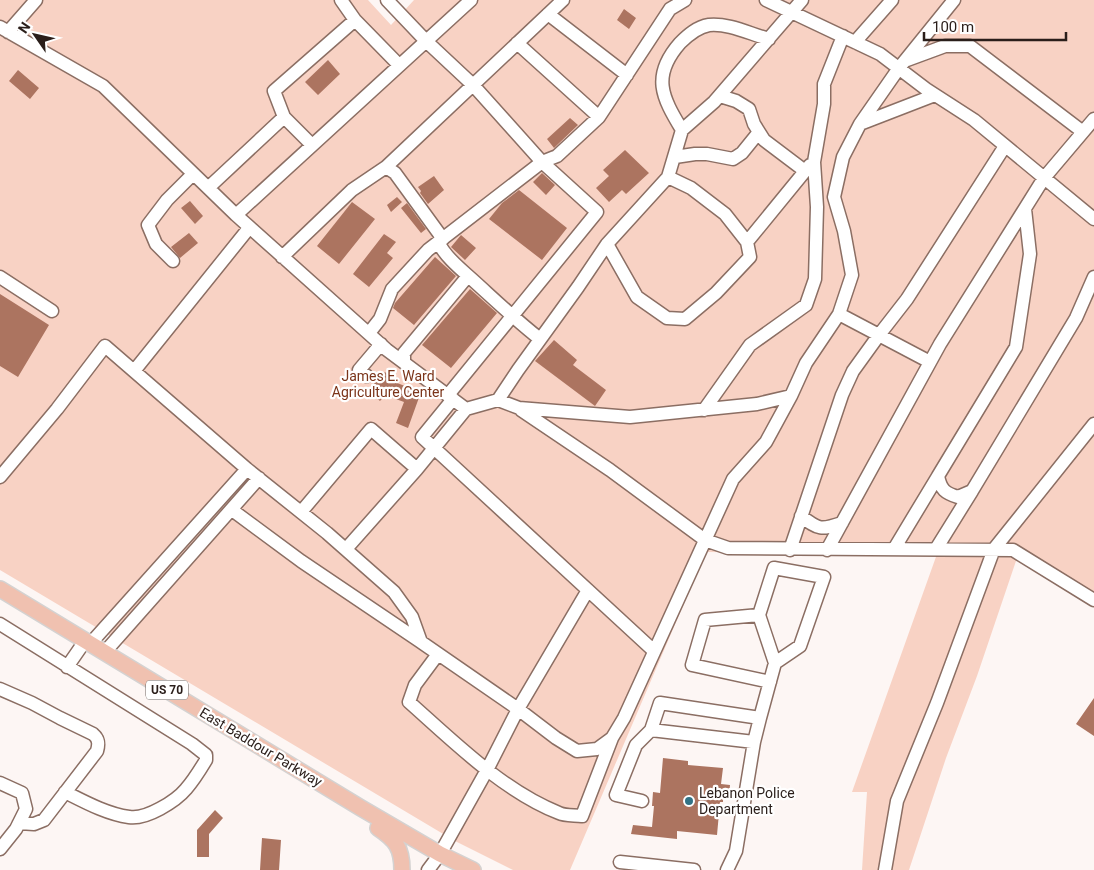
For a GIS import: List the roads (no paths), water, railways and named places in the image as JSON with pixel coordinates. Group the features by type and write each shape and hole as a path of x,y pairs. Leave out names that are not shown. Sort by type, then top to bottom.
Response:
{"main road":[{"name":"East Baddour Parkway","path":"0,589 361,808 440,854 473,870"},
{"path":"361,808 376,826 393,838 402,860 402,870"}],"street":[{"path":"36,0 4,30 103,86 250,228 381,344 466,409"},
{"path":"341,0 355,20 399,65"},
{"path":"387,0 473,85 542,162 597,212 512,317 422,437 654,651"},
{"path":"236,215 471,0"},
{"path":"282,256 352,190 386,167 563,0"},
{"path":"369,333 380,319 392,289 428,250 542,162 557,156 599,117 670,9 685,0"},
{"path":"766,0 902,64 935,95 974,120 1094,219"},
{"path":"498,400 607,244 668,177 682,130 720,96 802,0"},
{"path":"704,410 750,345 806,305 815,279 817,207 814,162 824,104 824,84 849,39 892,0"},
{"path":"438,654 415,686 409,702 486,770 530,798 560,814 582,816 612,738 624,718 733,479 766,442 791,396 806,363 839,314 852,275 844,231 834,197 843,157 860,124 902,64 954,0"},
{"path":"548,14 627,75"},
{"path":"312,145 284,117 274,91 355,20"},
{"path":"682,130 670,111 662,91 662,75 669,56 690,33 708,25 726,26 769,40"},
{"path":"517,44 599,117"},
{"path":"902,64 945,46 970,46 1083,132"},
{"path":"860,124 935,95"},
{"path":"720,96 736,101 749,109 754,124 764,140 805,172"},
{"path":"208,188 284,117"},
{"path":"828,550 930,362 1044,178 1094,119"},
{"path":"675,157 707,154 733,159 742,153 760,132"},
{"path":"790,550 842,395 854,371 907,299 1005,146"},
{"path":"747,242 814,162"},
{"path":"386,167 395,173 440,241 442,249 512,317 540,339"},
{"path":"173,261 156,244 148,225 167,200 193,174"},
{"path":"607,244 637,297 667,318 685,319 716,293 750,257 747,242 725,214 691,188 668,177"},
{"path":"894,549 1016,346 1030,254 1024,210"},
{"path":"134,371 250,228"},
{"path":"404,362 404,353 468,276"},
{"path":"0,277 52,311"},
{"path":"936,549 1076,318 1094,277"},
{"path":"839,314 930,362"},
{"path":"367,376 359,370 381,344"},
{"path":"0,477 57,409 105,346 247,469 301,512 394,592 412,617 421,642"},
{"path":"519,408 630,417 757,404 791,396"},
{"path":"346,550 435,449 466,409 498,400 519,408 610,470 705,540 728,548 790,550 1013,550 1094,600"},
{"path":"885,870 898,801 937,703 994,549 1094,424"},
{"path":"301,512 372,429 417,470"},
{"path":"67,666 247,469"},
{"path":"938,476 940,487 948,494 958,497 972,491"},
{"path":"104,653 259,478"},
{"path":"232,510 301,561 518,708 556,738 577,750 597,749 612,738"},
{"path":"801,516 813,526 825,529 842,523"},
{"path":"163,563 176,572"},
{"path":"727,870 736,851 754,742 775,664 759,615 774,568 824,577 800,646 775,664"},
{"path":"428,870 440,854 518,708 588,590"},
{"path":"759,615 705,620 692,665 770,682"},
{"path":"0,624 192,744 206,755 206,760 187,788 178,797 153,812 139,817 130,818 103,809 65,792"},
{"path":"0,689 32,702 97,737 97,751 44,820 39,823 19,823"},
{"path":"642,801 616,796 636,745 651,730 660,703 760,718"},
{"path":"651,730 754,742"},
{"path":"0,782 22,793 26,809 19,823 0,849"},
{"path":"620,862 694,870"}],"place":[{"name":"Lebanon Police Department","path":"689,801"}],"park label":[{"name":"James E. Ward Agriculture Center","path":"388,384"}]}
